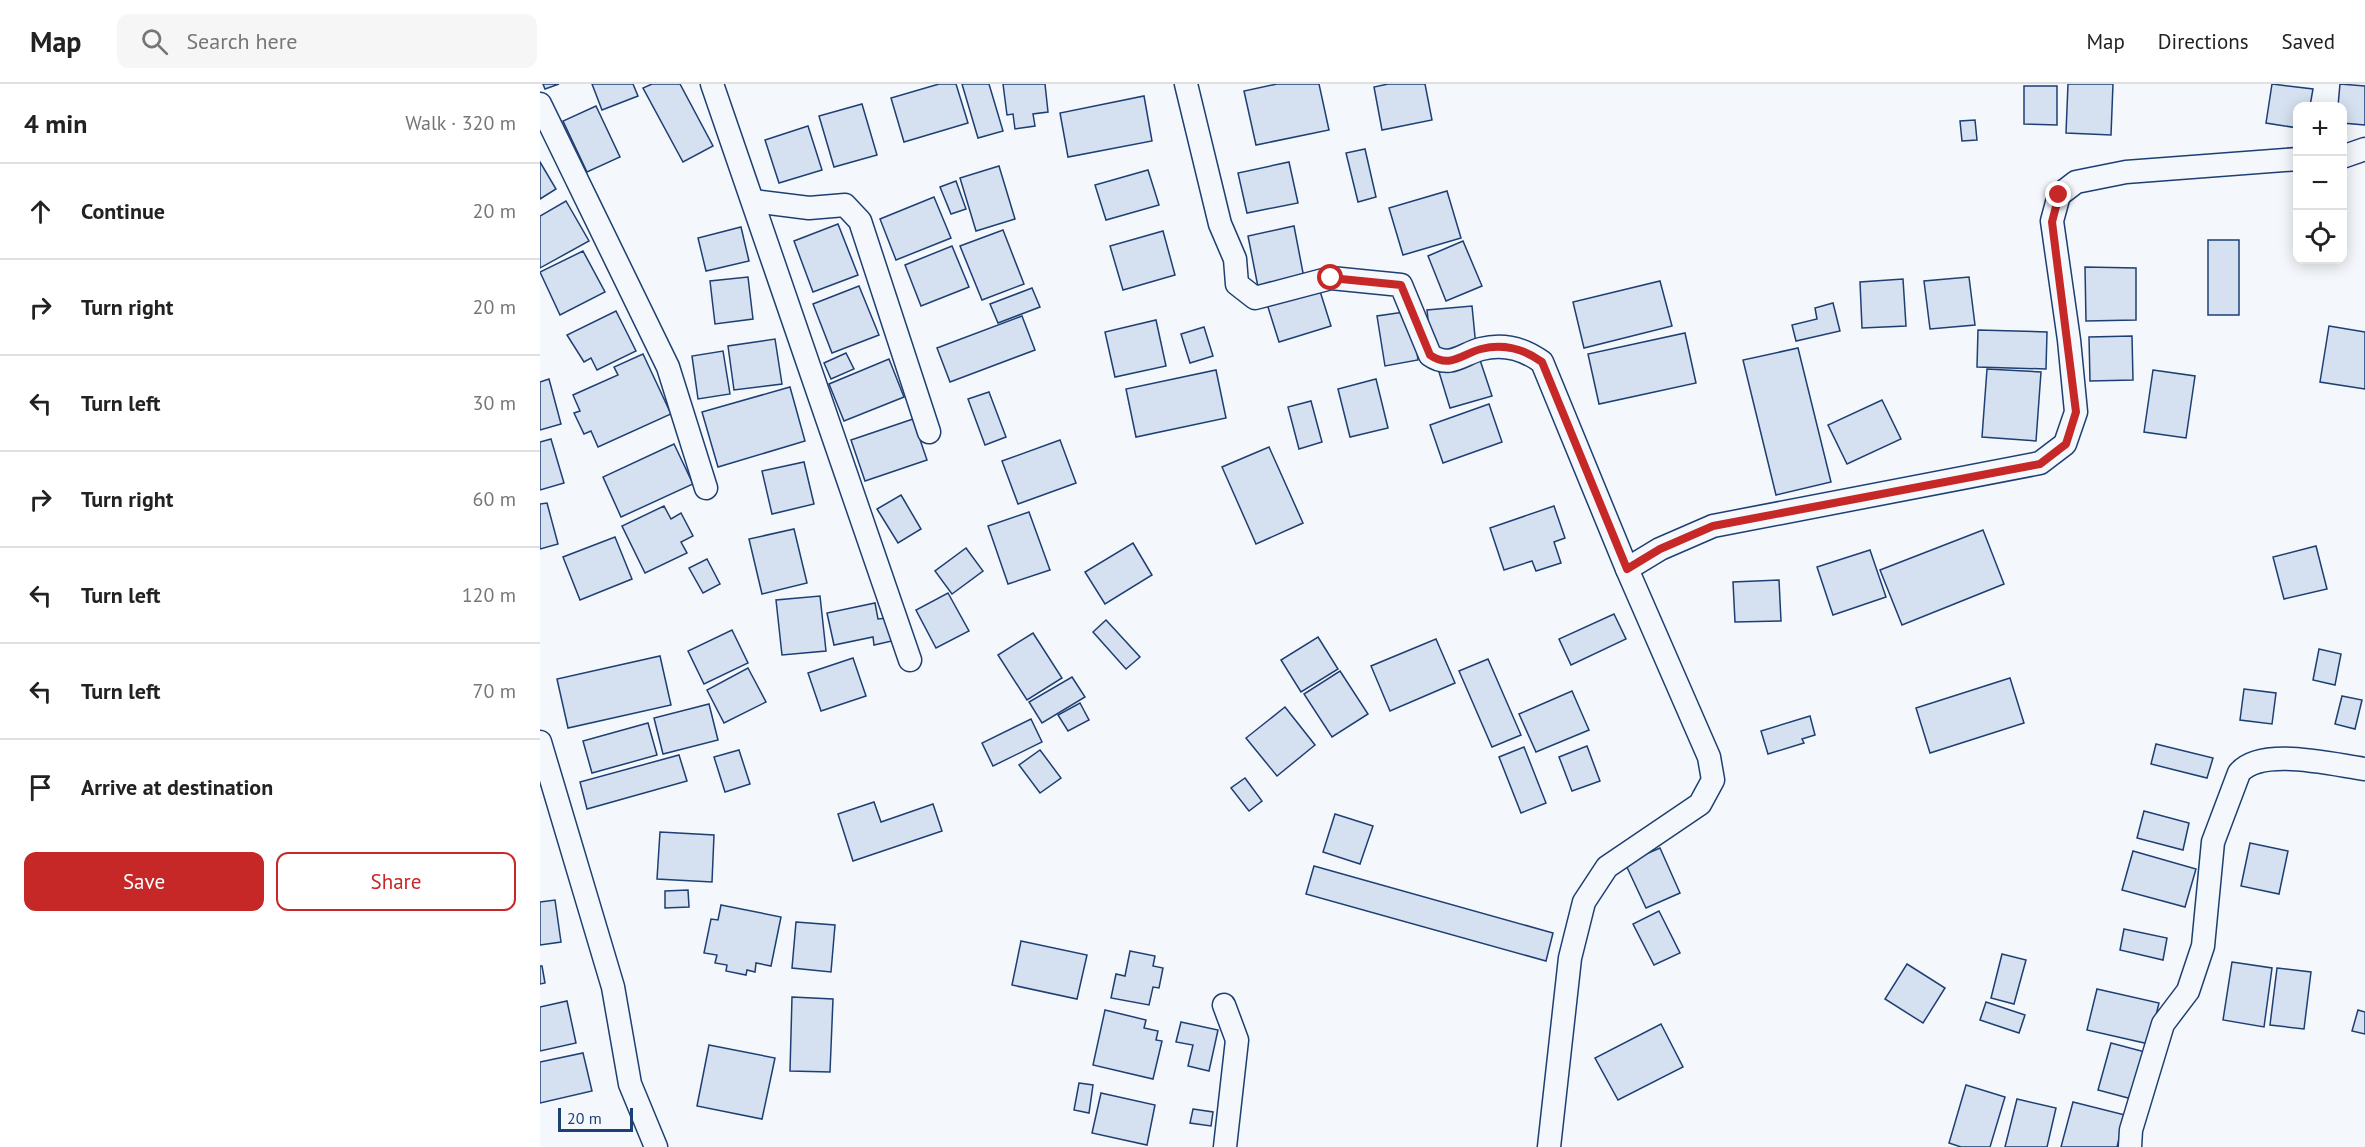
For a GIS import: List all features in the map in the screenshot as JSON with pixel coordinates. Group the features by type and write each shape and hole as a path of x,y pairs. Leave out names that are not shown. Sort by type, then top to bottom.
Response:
{"street":[{"path":"712,84 910,660"},
{"path":"1186,84 1220,224 1234,260 1237,284 1256,297 1331,278 1401,285 1430,355 1440,362 1458,361 1479,350 1498,346 1525,350 1542,362 1627,569 1709,757 1713,780 1700,804 1607,867 1584,902 1570,958 1549,1147"},
{"path":"540,104 668,367 706,488"},
{"path":"1627,569 1660,549 1713,526 2040,464 2066,444 2076,412 2052,222 2059,195 2076,182 2126,172 2293,159"},
{"path":"753,201 809,208 845,205 860,221 929,432"},
{"path":"540,742 613,987 630,1084 656,1147"},
{"path":"2130,1147 2131,1130 2163,1024 2188,991 2203,946 2213,842 2239,773 2245,766 2270,758 2365,769"},
{"path":"1224,1005 1237,1040 1225,1147"}],"building":[{"path":"543,84 559,84 545,89"},
{"path":"592,84 633,84 638,96 602,110"},
{"path":"652,84 680,84 713,146 683,162 643,88"},
{"path":"939,84 956,84 968,123 904,142 891,98"},
{"path":"962,84 989,84 1003,131 978,138"},
{"path":"1003,84 1045,84 1048,112 1033,114 1035,126 1015,129 1013,114 1007,115"},
{"path":"1277,84 1319,84 1329,130 1256,145 1244,91"},
{"path":"1388,84 1425,84 1432,120 1382,130 1374,87"},
{"path":"2068,84 2113,84 2111,135 2066,133"},
{"path":"2272,84 2313,89 2311,102 2293,102 2293,127 2266,123"},
{"path":"2340,84 2365,86 2365,125 2347,123 2347,102 2338,102"},
{"path":"2024,86 2057,86 2057,125 2024,124"},
{"path":"1144,96 1152,141 1068,157 1060,113"},
{"path":"862,104 877,155 834,167 819,116"},
{"path":"596,106 620,157 587,172 563,121"},
{"path":"1975,120 1977,140 1962,141 1960,121"},
{"path":"808,126 822,170 779,183 765,140"},
{"path":"1365,149 1376,197 1358,202 1346,153"},
{"path":"540,162 556,189 540,199"},
{"path":"1289,162 1298,203 1247,213 1238,173"},
{"path":"999,166 1015,219 976,231 960,178"},
{"path":"1148,170 1159,205 1106,220 1095,185"},
{"path":"956,181 966,209 951,214 940,187"},
{"path":"1447,191 1461,238 1403,255 1389,208"},
{"path":"934,197 951,238 896,260 880,219"},
{"path":"566,201 589,241 540,268 540,216"},
{"path":"838,224 858,275 813,292 794,241"},
{"path":"1294,226 1304,278 1258,287 1248,236"},
{"path":"741,227 749,261 706,271 698,238"},
{"path":"1003,230 1024,284 982,300 960,246"},
{"path":"1163,231 1175,275 1123,290 1110,246"},
{"path":"2208,240 2239,240 2239,315 2208,315"},
{"path":"1463,241 1482,286 1446,301 1428,256"},
{"path":"952,246 969,287 921,306 905,265"},
{"path":"583,251 605,292 560,315 540,272"},
{"path":"2085,267 2136,268 2136,320 2086,321"},
{"path":"748,277 753,319 715,324 710,281"},
{"path":"1969,277 1975,325 1930,329 1924,281"},
{"path":"1903,279 1906,326 1862,328 1860,282"},
{"path":"1660,281 1672,326 1584,348 1573,302"},
{"path":"859,286 879,335 832,353 813,304"},
{"path":"1032,288 1040,307 998,323 990,304"},
{"path":"1319,288 1331,326 1279,342 1267,304"},
{"path":"1833,303 1840,331 1796,341 1792,325 1817,319 1815,308"},
{"path":"1472,306 1476,347 1431,351 1427,310"},
{"path":"616,311 636,351 597,370 591,358 584,362 567,335"},
{"path":"1411,311 1418,360 1385,366 1377,316"},
{"path":"1022,316 1035,350 950,382 937,348"},
{"path":"1156,320 1166,366 1115,377 1105,332"},
{"path":"2329,326 2365,332 2365,389 2320,382"},
{"path":"1204,327 1213,356 1190,363 1181,334"},
{"path":"1978,330 2047,332 2046,369 1977,367"},
{"path":"1685,333 1696,383 1599,404 1588,354"},
{"path":"2132,336 2133,380 2090,381 2089,337"},
{"path":"775,339 782,384 734,390 728,346"},
{"path":"1798,348 1831,482 1776,495 1743,360"},
{"path":"723,351 730,394 698,399 692,356"},
{"path":"846,353 854,369 831,379 824,363"},
{"path":"643,354 671,414 598,447 591,431 584,434 574,413 580,411 573,395 618,375 614,367"},
{"path":"889,359 904,397 844,421 829,384"},
{"path":"1480,360 1492,396 1450,408 1439,372"},
{"path":"1987,369 2041,372 2036,441 1982,437"},
{"path":"1216,370 1226,418 1136,437 1126,389"},
{"path":"2153,370 2195,376 2186,438 2144,432"},
{"path":"549,379 561,424 540,430 540,382"},
{"path":"1376,379 1388,428 1350,437 1338,389"},
{"path":"790,387 805,441 718,467 702,412"},
{"path":"989,392 1006,437 985,445 968,399"},
{"path":"1882,400 1901,439 1847,464 1828,425"},
{"path":"1311,401 1322,442 1299,449 1288,407"},
{"path":"1489,404 1502,442 1443,463 1430,425"},
{"path":"913,419 927,460 865,481 851,440"},
{"path":"551,439 564,483 540,490 540,442"},
{"path":"1060,440 1076,483 1018,504 1002,461"},
{"path":"674,444 693,484 621,517 603,477"},
{"path":"1269,447 1303,523 1256,544 1222,467"},
{"path":"804,462 814,504 772,514 762,471"},
{"path":"901,495 921,529 898,543 877,509"},
{"path":"547,503 558,544 540,549 540,504"},
{"path":"664,506 671,519 681,513 693,536 681,542 687,553 645,573 622,526"},
{"path":"1554,506 1565,538 1554,542 1561,563 1536,571 1532,561 1504,570 1490,528"},
{"path":"1029,512 1050,570 1008,584 988,526"},
{"path":"794,529 807,583 762,594 749,539"},
{"path":"1983,530 2004,584 1902,625 1880,570"},
{"path":"615,537 632,579 580,600 563,557"},
{"path":"1133,543 1152,575 1105,604 1085,572"},
{"path":"2316,546 2327,589 2284,599 2273,557"},
{"path":"966,548 983,571 952,594 935,571"},
{"path":"1870,550 1886,597 1833,615 1817,567"},
{"path":"707,559 720,584 703,593 689,568"},
{"path":"1779,580 1781,621 1735,622 1733,582"},
{"path":"948,593 969,631 936,648 916,610"},
{"path":"820,596 826,651 782,655 776,600"},
{"path":"875,603 878,619 887,618 892,641 874,645 873,637 834,645 827,613"},
{"path":"1614,614 1626,639 1571,665 1559,639"},
{"path":"1106,620 1140,657 1126,669 1093,632"},
{"path":"732,630 748,663 704,684 688,651"},
{"path":"1033,633 1062,678 1027,700 998,655"},
{"path":"1318,637 1338,669 1301,692 1281,660"},
{"path":"1436,639 1455,683 1390,711 1371,666"},
{"path":"2319,649 2341,654 2335,685 2313,680"},
{"path":"660,656 671,705 568,728 557,679"},
{"path":"853,658 866,696 821,711 808,673"},
{"path":"1488,659 1521,735 1492,747 1459,671"},
{"path":"748,668 766,702 724,723 707,690"},
{"path":"1340,671 1368,714 1332,737 1304,694"},
{"path":"1072,677 1085,697 1042,723 1029,702"},
{"path":"2010,678 2024,723 1930,753 1916,708"},
{"path":"2244,689 2276,693 2272,724 2240,720"},
{"path":"1572,691 1589,730 1536,752 1519,714"},
{"path":"2342,696 2362,700 2355,729 2335,724"},
{"path":"1080,703 1089,720 1068,731 1058,715"},
{"path":"709,704 718,740 663,754 654,718"},
{"path":"1285,707 1315,745 1277,776 1246,738"},
{"path":"1810,716 1815,735 1802,739 1804,743 1768,754 1761,731"},
{"path":"1031,719 1042,742 993,766 982,743"},
{"path":"648,723 657,755 592,773 583,741"},
{"path":"2156,744 2213,758 2207,778 2151,764"},
{"path":"1587,746 1600,781 1572,791 1559,757"},
{"path":"1524,747 1546,803 1521,813 1499,757"},
{"path":"739,750 750,784 725,792 714,757"},
{"path":"1040,750 1061,778 1040,793 1019,765"},
{"path":"679,755 687,781 587,809 580,782"},
{"path":"1245,778 1262,801 1249,811 1231,788"},
{"path":"874,802 881,822 933,804 942,831 853,861 838,814"},
{"path":"2144,811 2189,823 2183,850 2137,838"},
{"path":"1335,814 1373,826 1360,864 1323,852"},
{"path":"660,832 714,835 712,882 657,879"},
{"path":"2250,843 2288,851 2279,894 2241,886"},
{"path":"1660,848 1680,893 1646,908 1625,863"},
{"path":"2133,851 2196,869 2185,907 2122,890"},
{"path":"1314,866 1553,933 1546,961 1306,894"},
{"path":"688,890 689,907 665,908 665,891"},
{"path":"555,900 561,942 540,945 540,902"},
{"path":"721,905 781,917 771,966 756,963 755,972 747,970 746,975 726,971 727,965 715,963 717,955 704,953 711,919 718,920"},
{"path":"1659,911 1680,953 1654,965 1633,924"},
{"path":"796,922 835,925 831,972 792,968"},
{"path":"2124,929 2167,938 2163,960 2120,950"},
{"path":"1021,941 1087,955 1077,999 1012,985"},
{"path":"1130,951 1155,956 1153,966 1163,968 1159,988 1153,987 1149,1005 1111,998 1116,974 1125,976"},
{"path":"2002,954 2026,960 2014,1004 1991,998"},
{"path":"2232,962 2272,968 2264,1027 2223,1020"},
{"path":"1907,964 1945,988 1923,1023 1885,999"},
{"path":"540,966 542,966 545,983 540,984"},
{"path":"2277,968 2311,972 2304,1029 2270,1025"},
{"path":"2097,989 2159,1003 2149,1044 2087,1030"},
{"path":"792,997 833,999 830,1072 790,1071"},
{"path":"567,1001 576,1043 540,1051 540,1007"},
{"path":"1986,1002 2025,1015 2019,1033 1980,1020"},
{"path":"1105,1010 1146,1020 1144,1028 1158,1031 1156,1040 1162,1041 1153,1079 1093,1065"},
{"path":"2358,1010 2365,1012 2365,1034 2352,1031"},
{"path":"1181,1022 1218,1030 1209,1071 1188,1066 1193,1045 1176,1042"},
{"path":"1661,1024 1683,1067 1618,1100 1595,1058"},
{"path":"2111,1043 2145,1052 2132,1099 2098,1090"},
{"path":"709,1045 775,1058 762,1119 697,1106"},
{"path":"583,1053 592,1091 540,1103 540,1062"},
{"path":"1079,1083 1093,1085 1089,1113 1074,1110"},
{"path":"1966,1085 2005,1097 1990,1147 1961,1147 1949,1143"},
{"path":"1101,1093 1155,1105 1147,1145 1092,1133"},
{"path":"2017,1099 2056,1108 2047,1147 2005,1147"},
{"path":"2073,1102 2125,1115 2117,1147 2061,1147"},
{"path":"1193,1109 1213,1112 1211,1126 1190,1123"}],"route":[{"path":"1331,278 1401,285 1430,355 1440,362 1458,361 1479,350 1498,346 1525,350 1542,362 1627,569 1660,549 1713,526 2040,464 2066,444 2076,412 2069,340 2052,222 2059,195"}]}
